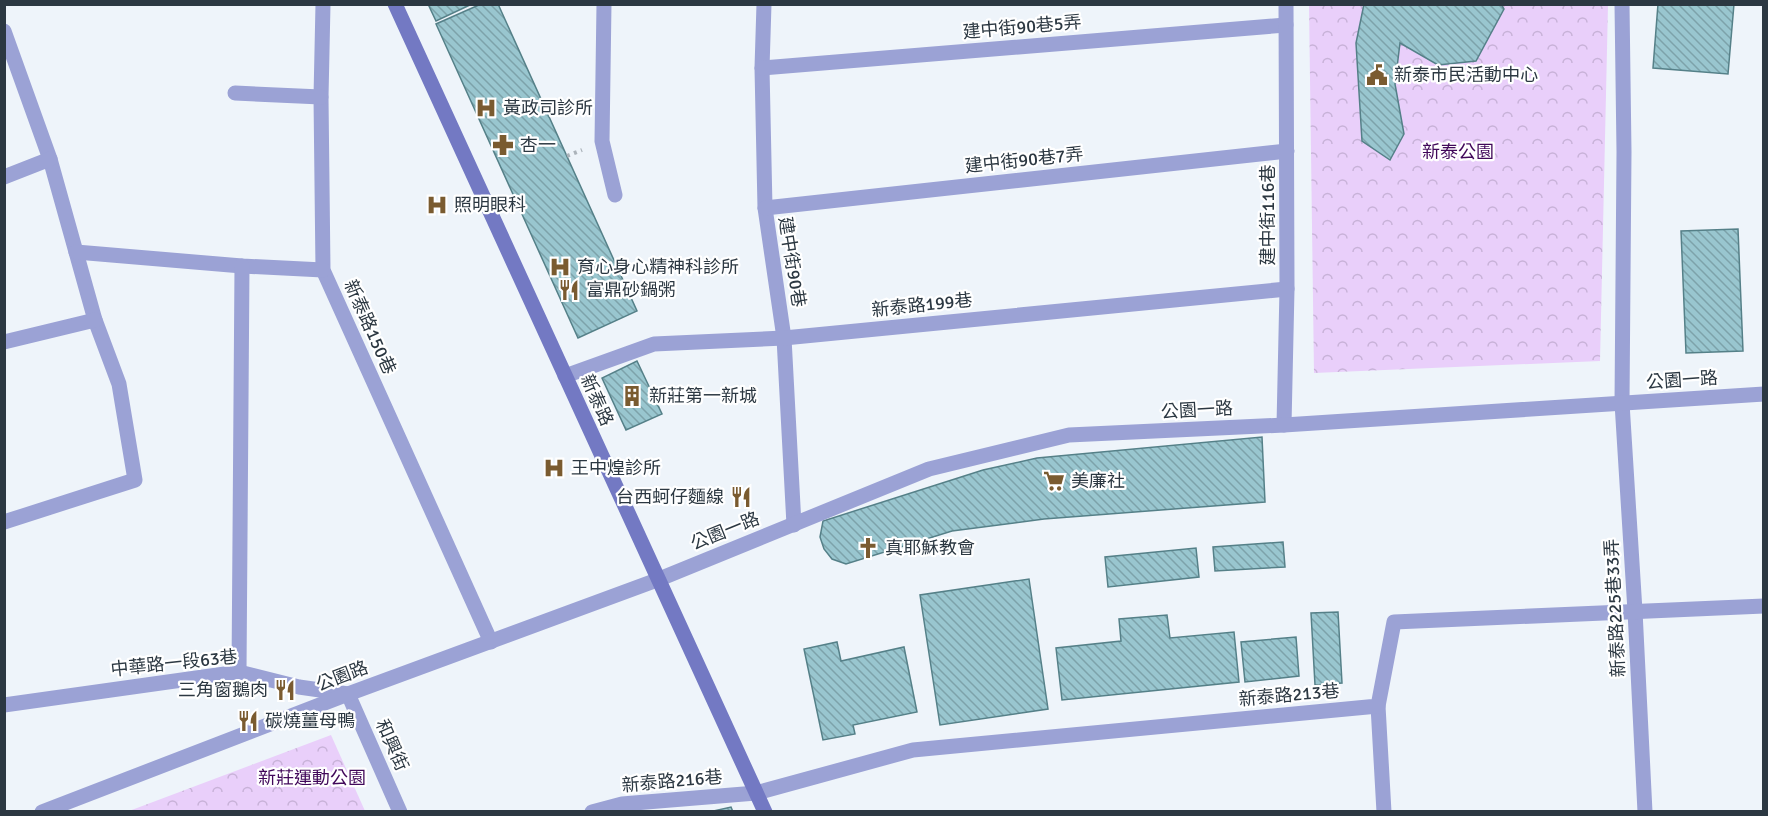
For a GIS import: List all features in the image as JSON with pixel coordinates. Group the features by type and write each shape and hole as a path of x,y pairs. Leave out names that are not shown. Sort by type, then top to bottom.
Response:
{"main road":[{"name":"新泰路","path":"395,4 765,812"}],"street":[{"name":"新泰路150巷","path":"323,4 321,97 323,270 491,642"},
{"path":"604,4 602,141 615,195"},
{"name":"建中街90巷","path":"764,4 762,68 765,208 784,338 794,525"},
{"name":"建中街116巷","path":"1284,425 1287,289 1286,4"},
{"name":"新泰路225巷33弄","path":"1622,4 1624,152 1622,403 1645,812"},
{"name":"建中街90巷5弄","path":"762,68 1286,25"},
{"path":"4,31 50,159 94,320 119,384 135,480 4,522"},
{"path":"235,93 321,97"},
{"name":"建中街90巷7弄","path":"765,208 1287,151"},
{"path":"4,177 50,159"},
{"path":"76,252 242,266 323,270"},
{"path":"239,672 242,266"},
{"name":"新泰路199巷","path":"565,376 654,344 784,338 1287,289"},
{"path":"4,342 94,320"},
{"name":"公園一路","path":"657,580 929,469 1069,435 1284,425 1764,394"},
{"name":"公園路","path":"42,812 348,694 657,580"},
{"path":"1384,812 1378,706 1394,622 1764,606"},
{"name":"中華路一段63巷","path":"4,705 239,672 299,687 348,694"},
{"name":"和興街","path":"348,694 400,812"},
{"name":"新泰路213巷","path":"756,793 913,750 1378,706"},
{"name":"新泰路216巷","path":"592,812 622,804 756,793"}],"green space":[{"name":"新泰公園","path":"1309,5 1608,5 1600,361 1314,373"},
{"name":"新莊運動公園","path":"331,735 365,811 129,811"}],"building":[{"path":"428,4 472,4 436,21"},
{"path":"481,4 498,4 637,311 578,338 436,24"},
{"name":"新泰市民活動中心","path":"1364,4 1501,4 1504,9 1476,61 1438,65 1400,43 1395,84 1404,134 1390,160 1362,141 1356,43"},
{"path":"1658,4 1734,4 1728,74 1653,68"},
{"path":"1738,229 1743,351 1686,353 1681,231"},
{"name":"新莊第一新城","path":"637,361 662,414 626,430 602,378"},
{"path":"1262,437 1265,502 1044,519 952,531 846,564 832,559 824,549 820,537 823,521 983,470 1037,458"},
{"path":"1283,542 1285,567 1215,571 1213,547"},
{"path":"1196,548 1199,577 1108,587 1105,557"},
{"path":"1029,579 1048,709 940,725 920,595"},
{"path":"1338,612 1342,683 1315,685 1311,613"},
{"path":"1167,615 1170,638 1234,632 1239,682 1062,700 1056,648 1121,641 1119,619"},
{"path":"1296,637 1299,676 1245,682 1241,642"},
{"path":"837,642 841,661 904,647 917,712 853,725 855,734 823,740 804,649"},
{"path":"731,807 733,812 709,812"}],"place":[{"name":"新泰市民活動中心","path":"1377,75"},
{"name":"黃政司診所","path":"486,108"},
{"name":"杏一","path":"503,145"},
{"name":"照明眼科","path":"437,205"},
{"name":"育心身心精神科診所","path":"560,267"},
{"name":"富鼎砂鍋粥","path":"569,290"},
{"name":"新莊第一新城","path":"632,396"},
{"name":"王中煌診所","path":"554,468"},
{"name":"美廉社","path":"1054,481"},
{"name":"台西蚵仔麵線","path":"741,497"},
{"name":"真耶穌教會","path":"868,548"},
{"name":"三角窗鵝肉","path":"285,690"},
{"name":"碳燒薑母鴨","path":"248,721"}]}
